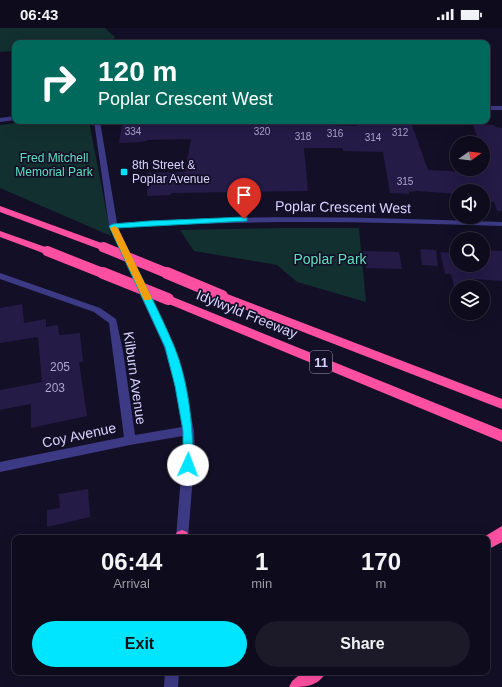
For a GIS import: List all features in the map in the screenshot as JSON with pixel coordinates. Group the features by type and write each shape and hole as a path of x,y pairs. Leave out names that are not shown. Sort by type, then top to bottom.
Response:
{"highway":[{"name":"Idylwyld Freeway","path":"0,209 103,247 222,296 502,404"},
{"name":"Idylwyld Freeway","path":"0,234 168,299 502,436"},
{"path":"490,541 502,533"},
{"path":"298,687 312,675"}],"street":[{"path":"490,108 502,108"},
{"path":"0,120 12,118"},
{"path":"97,124 113,226 170,347 180,386 188,431 189,451 182,535"},
{"name":"Poplar Crescent West","path":"113,226 244,219 421,221 502,224"},
{"name":"Kilburn Avenue","path":"0,276 97,310 113,321 130,440"},
{"name":"Coy Avenue","path":"0,467 130,440 188,431"},
{"path":"171,687 172,675"}],"green space":[{"path":"0,28 105,28 115,37 114,40 12,40 12,51 0,52"},
{"name":"Fred Mitchell Memorial Park","path":"12,123 90,124 111,236 0,188 0,125"},
{"name":"Poplar Park","path":"359,228 366,302 297,282 277,265 194,251 180,230"}],"building":[{"path":"122,124 412,125 428,170 450,171 450,176 490,176 490,136 477,136 473,124 494,125 495,127 502,128 502,211 497,211 494,202 490,202 490,184 450,184 450,193 417,191 409,192 409,194 390,193 383,152 343,151 343,148 304,148 308,191 171,193 171,195 147,196 148,173 185,172 191,139 147,140 141,142 119,143"},
{"path":"420,249 436,250 438,266 422,265"},
{"path":"490,250 502,251 502,281 474,279 452,280 451,274 445,274 440,252 450,253 450,272 490,272"},
{"path":"363,251 399,252 402,269 366,268"},
{"path":"22,304 24,323 46,319 46,327 58,325 59,335 80,333 83,362 79,362 87,416 31,428 31,404 0,410 0,390 42,382 38,337 0,343 0,308"},
{"path":"88,489 90,517 47,527 47,510 60,508 59,494"}],"slow traffic":[{"path":"114,228 147,298"}],"place":[{"name":"8th Street & Poplar Avenue","path":"124,172"}],"route":[{"path":"188,465 188,431 180,386 170,347 113,226 244,219"}]}
